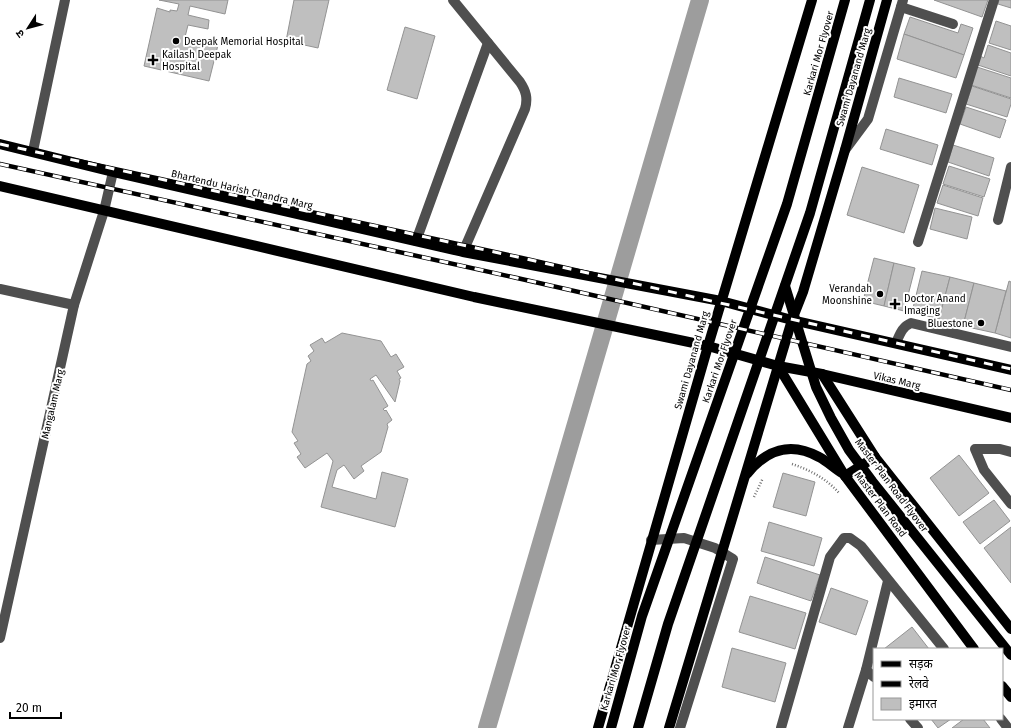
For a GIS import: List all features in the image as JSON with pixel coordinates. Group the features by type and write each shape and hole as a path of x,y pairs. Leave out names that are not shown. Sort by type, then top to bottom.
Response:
{"main road":[{"name":"Swami Dayanand Marg","path":"598,728 708,346 812,0"},
{"name":"Karkari Mor Flyover","path":"611,728 642,616 787,204 845,0"},
{"path":"638,728 668,624 810,213 870,0"},
{"name":"Swami Dayanand Marg","path":"778,366 792,320 803,292 846,150 887,0"},
{"name":"Bhartendu Harish Chandra Marg","path":"0,144 113,172 479,256 654,288 721,302"},
{"path":"0,186 474,297 708,346 778,366 669,728"},
{"name":"Master Plan Road Flyover","path":"785,286 816,387 849,450 1011,654"},
{"path":"721,302 792,320 1011,370"},
{"name":"Vikas Marg","path":"778,366 822,374 1011,418"},
{"name":"Master Plan Road","path":"778,366 845,476 973,648"},
{"path":"822,374 875,457 1011,629"},
{"path":"743,480 762,458 775,451 785,449 796,449 813,454 845,476 875,457"},
{"path":"1003,687 1011,697"}],"street":[{"path":"33,151 65,0"},
{"path":"453,0 520,82 526,91 527,102 463,252"},
{"path":"918,242 994,0"},
{"path":"846,150 868,119 902,3 953,24"},
{"path":"416,241 488,43"},
{"path":"998,220 1011,167"},
{"name":"Mangalam Marg","path":"0,638 74,304 104,210 113,172"},
{"path":"0,289 74,304"},
{"path":"896,343 902,330 905,326 911,323 1011,347"},
{"path":"1011,452 1000,449 975,449 984,470 1011,504"},
{"path":"651,540 684,538 722,551 733,559 680,728"},
{"path":"780,728 830,557 844,538 850,538 861,546 943,648"},
{"path":"848,728 866,670 888,581"},
{"path":"866,670 873,676"},
{"path":"911,720 918,728"},
{"path":"1002,720 1008,728"}],"building":[{"name":"Deepak Memorial Hospital","path":"159,0 228,0 225,14 190,6 188,15 209,20 208,29 188,25 185,37 218,45 209,81 144,66 157,8 170,12 170,10 177,11 179,4"},
{"path":"294,0 329,0 318,48 286,41"},
{"path":"934,0 988,0 982,17"},
{"path":"999,0 1011,0 1011,8 998,4"},
{"path":"910,17 958,33 961,24 973,28 964,55 904,34"},
{"path":"996,21 1011,26 1011,50 989,43"},
{"path":"405,27 435,36 417,99 387,90"},
{"path":"904,34 964,55 956,78 897,59"},
{"path":"988,45 1011,53 1011,76 978,65 980,56 984,58"},
{"path":"977,67 1011,78 1011,98 971,85"},
{"path":"899,78 952,94 946,113 894,97"},
{"path":"972,86 1011,99 1007,117 966,104"},
{"path":"966,107 1006,120 1000,138 960,124"},
{"path":"886,129 938,145 932,165 880,149"},
{"path":"953,145 994,158 989,176 948,162"},
{"path":"949,166 990,179 984,197 943,184"},
{"path":"862,167 919,185 904,233 847,215"},
{"path":"943,185 983,198 978,216 937,203"},
{"path":"935,208 972,217 967,239 930,229"},
{"path":"874,258 894,263 884,306 863,301"},
{"path":"894,263 915,268 904,311 884,306"},
{"path":"922,271 950,277 939,319 912,312"},
{"path":"950,277 974,283 963,326 939,319"},
{"path":"1009,281 1011,282 1011,338 995,333"},
{"path":"974,283 1006,291 995,333 963,326"},
{"path":"342,333 381,341 391,357 396,354 404,367 397,371 401,378 399,379 400,381 395,402 376,375 370,379 371,381 373,380 388,406 383,409 385,411 386,410 392,420 387,424 388,427 381,452 361,466 364,471 354,479 344,465 337,470 332,487 376,499 382,472 408,479 395,527 321,507 333,461 327,453 305,468 297,457 301,454 294,443 298,441 292,432 307,364 311,361 308,356 314,351 310,345 322,338 325,343"},
{"path":"959,455 989,493 959,516 930,478"},
{"path":"783,473 815,482 806,516 773,507"},
{"path":"994,500 1010,521 980,544 963,522"},
{"path":"769,522 822,538 814,566 761,551"},
{"path":"1011,527 1011,583 984,548"},
{"path":"765,557 820,575 811,601 757,583"},
{"path":"831,588 868,601 856,635 819,622"},
{"path":"750,596 806,613 795,649 739,632"},
{"path":"912,627 928,648 885,648"},
{"path":"732,648 786,663 775,702 722,687"},
{"path":"932,720 950,720 938,728"},
{"path":"963,720 984,720 990,728 952,728"}],"waterway":[{"path":"487,728 700,0"}],"railway":[{"path":"0,144 522,258 1011,369"},
{"path":"0,164 517,278 1011,390"}],"place":[{"name":"Deepak Memorial Hospital","path":"176,41"},
{"name":"Kailash Deepak Hospital","path":"153,60"},
{"name":"Verandah Moonshine","path":"880,294"},
{"name":"Doctor Anand Imaging","path":"895,304"},
{"name":"Bluestone","path":"981,323"}]}
